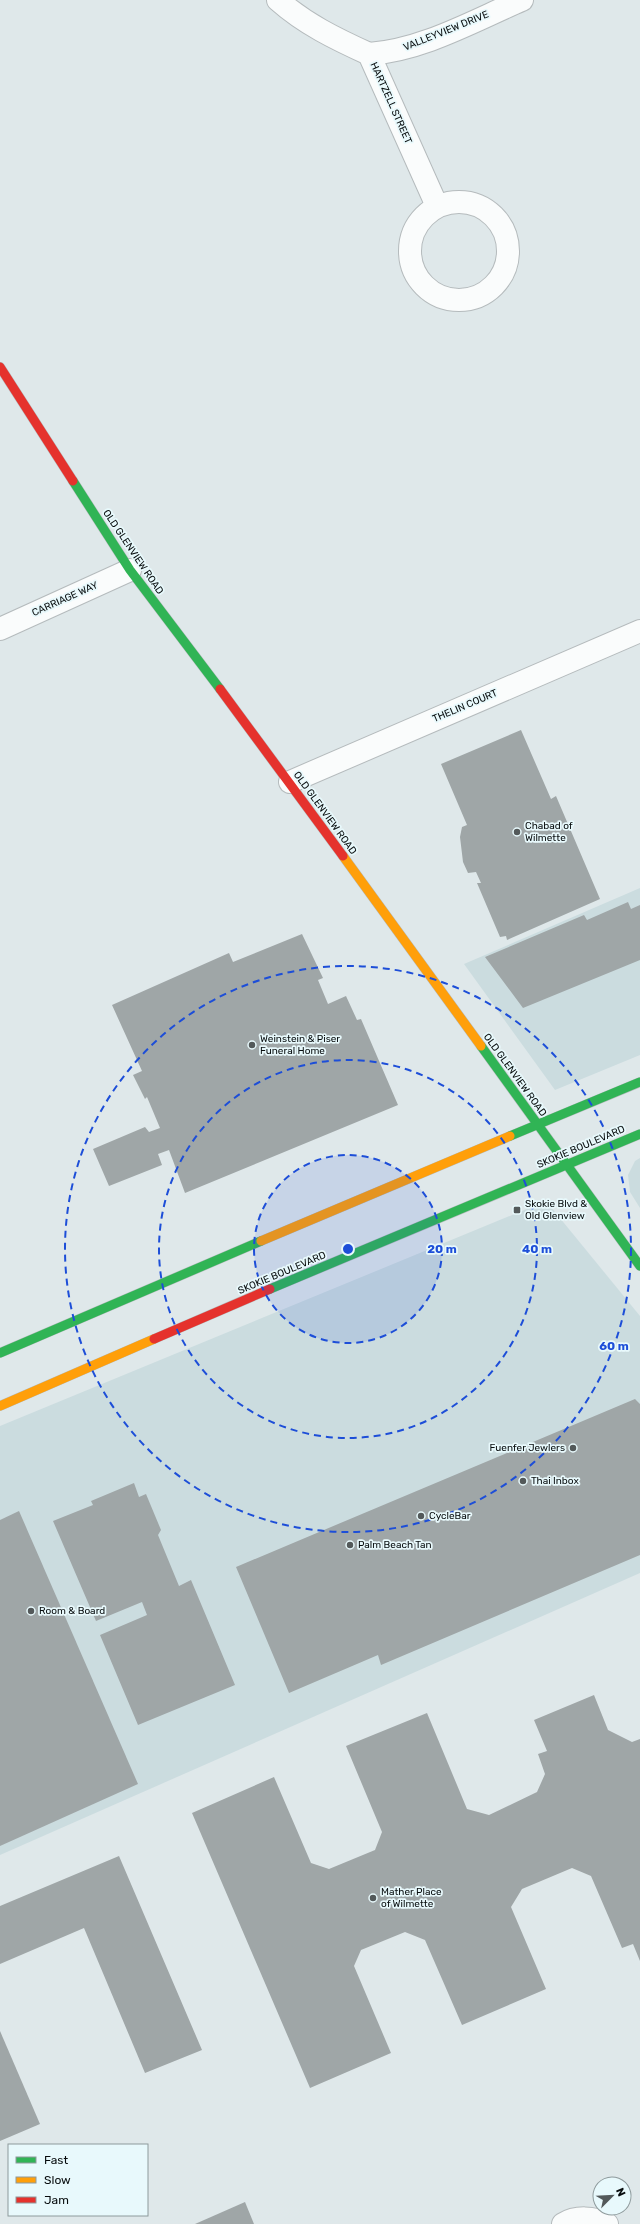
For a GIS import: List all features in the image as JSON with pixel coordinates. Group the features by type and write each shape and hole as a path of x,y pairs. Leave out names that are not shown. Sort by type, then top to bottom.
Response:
{"main road":[{"name":"OLD GLENVIEW ROAD","path":"0,367 130,570 290,782 640,1266"},
{"path":"0,1353 178,1276 640,1082"},
{"name":"SKOKIE BOULEVARD","path":"0,1406 565,1164 640,1134"}],"street":[{"name":"HARTZELL STREET","path":"278,0 297,17 330,36 369,54 437,206"},
{"name":"VALLEYVIEW DRIVE","path":"369,54 388,52 415,45 522,0"},
{"path":"453,202 470,203 485,209 500,226 505,235 508,252 505,269 496,283 482,294 468,299 452,299 438,295 424,286 415,273 410,258 410,243 415,228 424,215 437,206 453,202"},
{"name":"CARRIAGE WAY","path":"0,629 130,570"},
{"name":"THELIN COURT","path":"290,782 640,631"},
{"path":"563,2224 578,2218 592,2218 607,2224"}],"shaded area":[{"path":"640,888 640,1055 555,1090 464,964"},
{"path":"640,1158 640,1208 630,1192 628,1175 635,1161"},
{"path":"546,1201 640,1316 640,1573 0,1855 0,1426"}],"building":[{"name":"Chabad of Wilmette","path":"521,730 551,799 556,796 600,899 507,940 506,936 500,937 477,883 481,883 476,872 468,873 463,862 460,837 462,827 467,825 441,764"},
{"path":"628,902 631,909 640,905 640,960 523,1008 485,957 584,915 587,920"},
{"name":"Weinstein & Piser Funeral Home","path":"302,934 323,978 318,980 328,1004 346,996 357,1020 361,1019 398,1105 185,1193 169,1150 158,1154 162,1165 109,1186 93,1149 145,1127 149,1132 160,1128 147,1097 145,1099 133,1075 142,1071 112,1005 229,953 233,962"},
{"path":"635,1399 640,1404 640,1555 381,1665 378,1655 289,1693 236,1567"},
{"path":"134,1483 139,1497 146,1494 161,1530 158,1535 179,1586 191,1580 235,1685 138,1725 100,1635 147,1615 142,1602 96,1621 53,1521 93,1505 91,1501"},
{"name":"Room & Board","path":"19,1511 138,1784 0,1846 0,1520"},
{"name":"Mather Place of Wilmette","path":"594,1695 608,1730 632,1742 640,1739 640,1961 633,1944 622,1948 591,1876 572,1868 522,1889 511,1907 546,1989 462,2025 425,1940 405,1932 361,1950 354,1966 391,2053 310,2088 192,1813 274,1777 311,1863 329,1869 375,1850 382,1832 346,1746 427,1713 467,1809 489,1815 537,1792 545,1774 538,1754 547,1751 534,1720"},
{"path":"119,1856 202,2050 145,2073 84,1928 0,1964 0,1906"},
{"path":"0,2031 40,2124 0,2141"},
{"path":"245,2202 254,2224 195,2224"}],"traffic: fast":[{"path":"73,481 130,570 220,689"},
{"path":"481,1046 640,1266"},
{"path":"510,1136 640,1082"},
{"path":"270,1289 640,1134"},
{"path":"0,1353 261,1241"}],"traffic: slow":[{"path":"343,856 481,1046"},
{"path":"261,1241 510,1136"},
{"path":"0,1406 154,1339"}],"traffic: jam":[{"path":"0,367 73,481"},
{"path":"220,689 343,856"},
{"path":"154,1339 270,1289"}],"place":[{"name":"Chabad of Wilmette","path":"517,832"},
{"name":"Weinstein & Piser Funeral Home","path":"252,1045"},
{"name":"Skokie Blvd & Old Glenview","path":"517,1210"},
{"name":"Fuenfer Jewlers","path":"573,1448"},
{"name":"Thai Inbox","path":"523,1481"},
{"name":"CycleBar","path":"421,1516"},
{"name":"Palm Beach Tan","path":"350,1545"},
{"name":"Room & Board","path":"31,1611"},
{"name":"Mather Place of Wilmette","path":"373,1898"}]}
